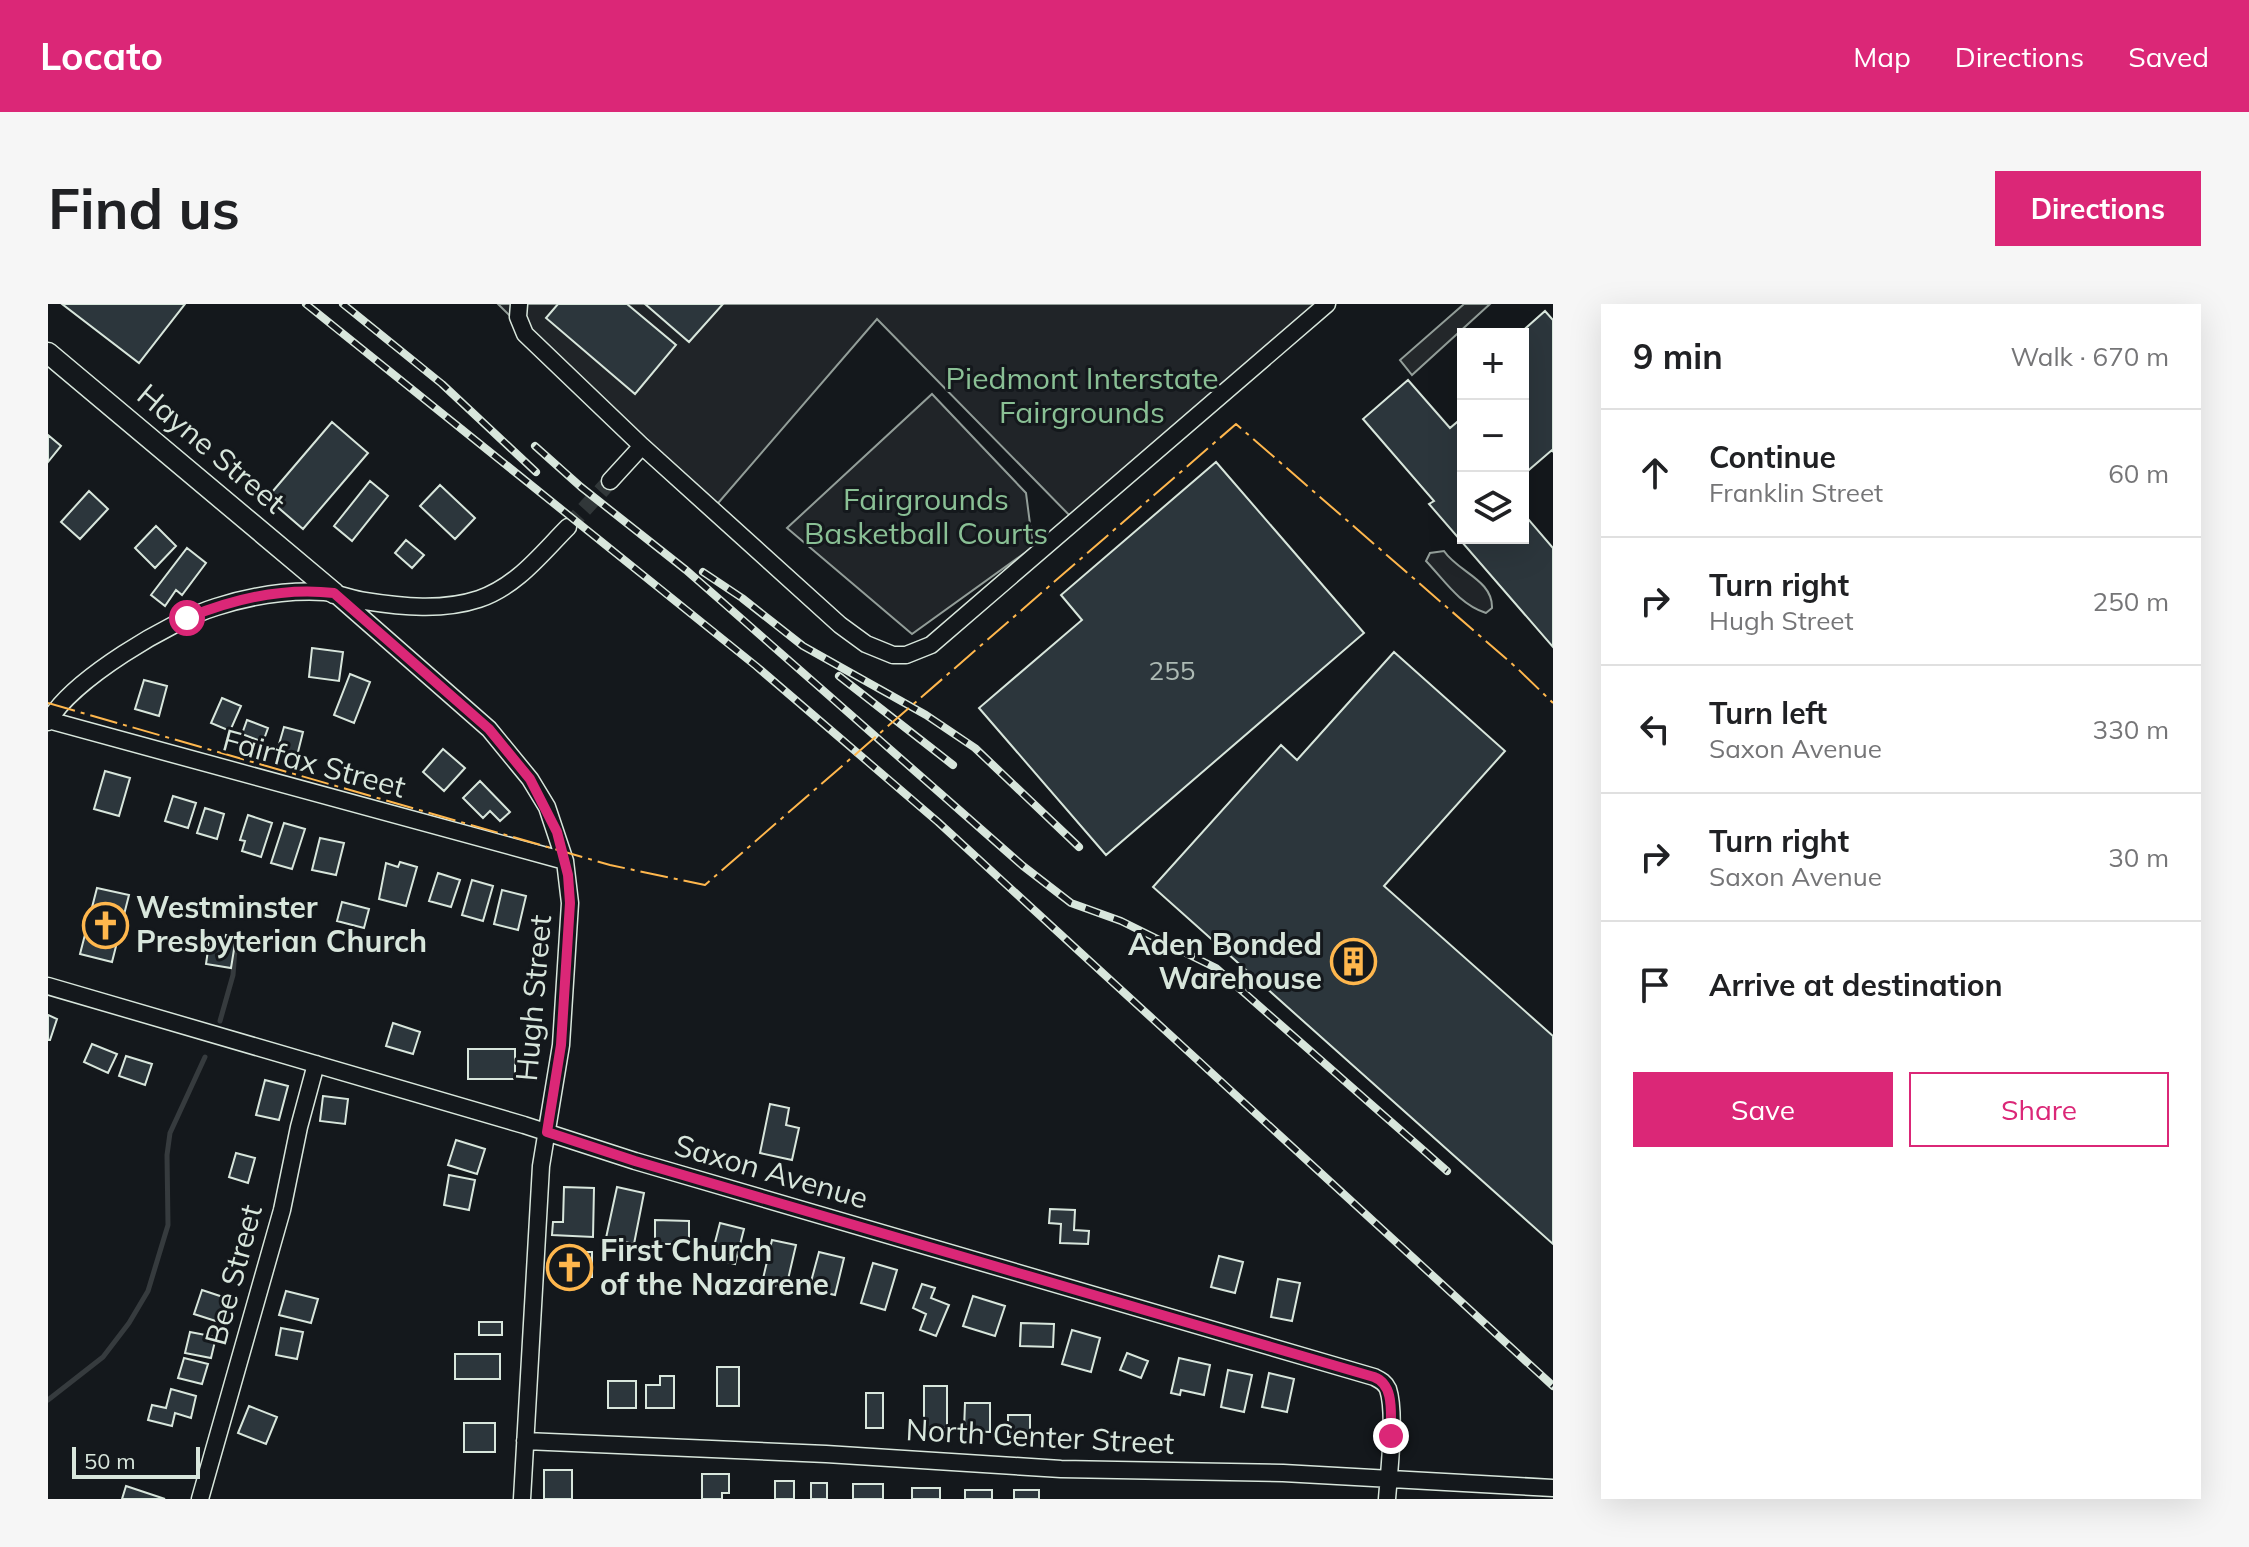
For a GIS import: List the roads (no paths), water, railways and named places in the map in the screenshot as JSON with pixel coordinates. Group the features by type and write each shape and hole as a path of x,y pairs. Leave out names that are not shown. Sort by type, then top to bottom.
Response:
{"street":[{"path":"519,304 518,317 525,334 642,446 840,625 880,651 906,655 931,645 1327,304"},
{"name":"Hayne Street","path":"48,353 334,593"},
{"path":"610,481 642,446"},
{"path":"48,720 62,702 109,664 187,618 215,607 250,597 286,592 334,593 363,601 418,607 445,606 477,599 516,580 568,527"},
{"name":"Hugh Street","path":"334,593 489,729 511,753 547,807 565,861 570,903 561,1045 541,1166 522,1499"},
{"name":"Fairfax Street","path":"48,720 565,861"},
{"name":"Saxon Avenue","path":"48,986 1380,1380 1388,1391 1391,1436 1387,1499"},
{"name":"Bee Street","path":"200,1499 282,1210 316,1064"},
{"name":"North Center Street","path":"525,1441 826,1454 1061,1469 1283,1473 1553,1488"}],"waterway":[{"path":"220,1021 233,975 236,936"},
{"path":"48,1400 103,1357 148,1291 168,1225 167,1155 170,1133 205,1057"}],"tunnel":[{"path":"568,527 610,481"}],"railway":[{"path":"306,304 756,666 938,822 1553,1386"},
{"path":"343,304 442,384 536,472"},
{"path":"535,446 581,487 686,570 1023,866 1071,903 1121,921 1216,968 1447,1171"},
{"path":"703,572 803,646 926,715 975,748 1079,847"},
{"path":"839,676 953,765"}],"place":[{"name":"Westminster Presbyterian Church","path":"105,925"},
{"name":"Aden Bonded Warehouse","path":"1353,962"},
{"name":"First Church of the Nazarene","path":"569,1268"}],"park label":[{"name":"Piedmont Interstate Fairgrounds","path":"1082,396"},
{"name":"Fairgrounds Basketball Courts","path":"926,517"}]}
